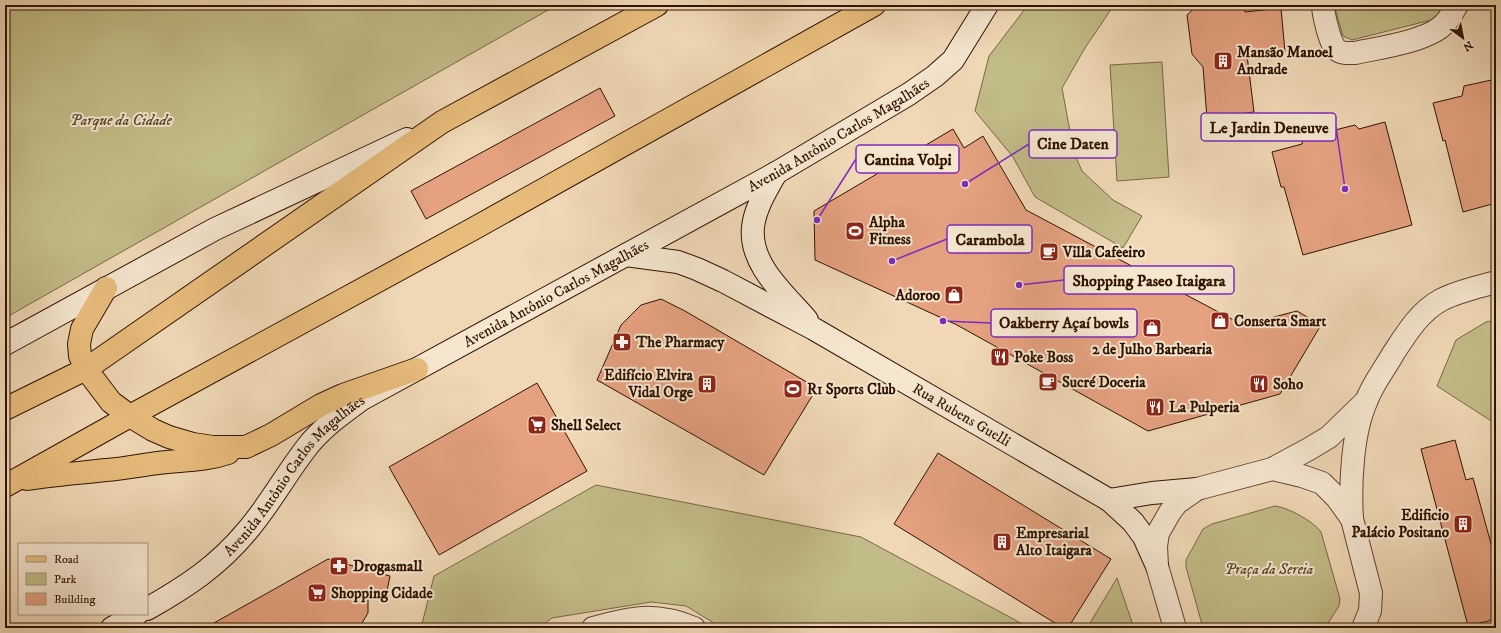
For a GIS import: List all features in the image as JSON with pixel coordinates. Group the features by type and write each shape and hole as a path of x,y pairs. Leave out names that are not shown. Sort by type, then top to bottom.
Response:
{"main road":[{"path":"5,409 86,369 442,122 657,5"},
{"path":"8,484 473,229 874,5"},
{"path":"106,288 82,329 79,344 80,356 86,369 111,402 153,430 169,437 193,444 213,447 246,447"},
{"path":"8,484 64,474 160,463 195,461 216,457 246,447 271,435 321,405 343,395 417,369"}],"street":[{"name":"Avenida Antônio Carlos Magalhães","path":"148,608 178,592 205,573 228,552 248,531 311,442 332,421 362,399 776,173 909,94 953,60 987,5"},
{"path":"1323,5 1331,40 1335,48 1344,53 1355,54 1421,38 1434,32 1445,24 1457,5"},
{"path":"5,344 215,229 442,122"},
{"name":"Rua Rubens Guelli","path":"776,173 759,206 753,227 754,245 760,262 771,279 814,329"},
{"name":"Rua Rubens Guelli","path":"626,255 678,262 697,269 814,329 1109,500 1133,522 1144,537 1157,566"},
{"path":"1366,627 1370,611 1371,593 1352,519 1351,494 1357,429 1366,401 1406,334 1422,314 1441,300 1464,290 1496,282"},
{"path":"1109,500 1152,493 1197,489 1272,469 1329,437 1366,401"},
{"path":"1272,469 1302,476 1322,483 1337,498 1352,519"},
{"path":"1175,628 1157,566 1156,546 1158,534 1170,512 1177,503 1197,489"},
{"path":"112,628 136,615"},
{"path":"593,628 624,619 649,617 684,624 694,628"}],"green space":[{"name":"Parque da Cidade","path":"5,5 557,5 5,318"},
{"path":"1028,5 1114,5 1085,48 1062,88 1074,153 1082,171 1113,200 1142,216 1123,248 1035,197 1013,157 975,111 989,56"},
{"path":"1334,5 1444,5 1438,14 1431,20 1352,40 1343,36"},
{"path":"1162,62 1169,177 1117,181 1110,65"},
{"path":"1496,320 1496,424 1437,386 1456,340 1486,322"},
{"path":"596,485 861,537 1030,628 722,628 686,606 651,602 552,618 538,628 421,628 434,576"},
{"name":"Praça da Sereia","path":"1275,506 1287,509 1300,516 1321,532 1340,599 1339,606 1325,628 1203,628 1186,567 1186,560 1203,529 1212,524"},
{"path":"1117,578 1134,628 1087,628"}],"building":[{"name":"Mansão Manoel Andrade","path":"1198,5 1244,5 1245,12 1281,8 1285,52 1247,55 1254,112 1207,118 1203,67 1192,54 1187,15"},
{"path":"1496,79 1496,203 1463,212 1445,140 1443,141 1433,103 1462,96 1464,86"},
{"path":"600,88 615,116 426,219 411,191"},
{"path":"1385,122 1412,225 1303,255 1284,187 1281,187 1272,152 1302,144 1303,138 1355,125 1359,129"},
{"path":"953,129 964,148 983,136 1026,210 1243,325 1297,311 1321,325 1280,394 1148,431 957,325 815,260 814,211"},
{"name":"Edifício Elvira Vidal Orge","path":"661,299 685,311 817,388 764,475 597,380 621,325 641,305"},
{"path":"537,383 587,471 439,555 389,467"},
{"name":"Edificio Palácio Positano","path":"1455,440 1466,480 1473,478 1496,562 1496,619 1468,626 1421,449"},
{"name":"Empresarial Alto Itaigara","path":"938,453 1111,559 1068,628 1063,628 894,524"},
{"name":"Shopping Cidade","path":"328,559 390,576 386,596 368,591 368,613 359,628 205,628"}],"place":[{"name":"Mansão Manoel Andrade","path":"1223,61"},
{"name":"Cine Daten","path":"965,184"},
{"name":"Le Jardin Deneuve","path":"1345,189"},
{"name":"Cantina Volpi","path":"817,220"},
{"name":"Alpha Fitness","path":"855,231"},
{"name":"Villa Cafeeiro","path":"1049,252"},
{"name":"Carambola","path":"892,261"},
{"name":"Shopping Paseo Itaigara","path":"1019,285"},
{"name":"Adoroo","path":"954,295"},
{"name":"Oakberry Açaí bowls","path":"943,321"},
{"name":"Conserta Smart","path":"1220,321"},
{"name":"2 de Julho Barbearia","path":"1152,328"},
{"name":"The Pharmacy","path":"622,342"},
{"name":"Poke Boss","path":"1000,357"},
{"name":"Sucré Doceria","path":"1048,382"},
{"name":"Edifício Elvira Vidal Orge","path":"707,384"},
{"name":"Soho","path":"1259,384"},
{"name":"R1 Sports Club","path":"793,389"},
{"name":"La Pulperia","path":"1155,407"},
{"name":"Shell Select","path":"537,425"},
{"name":"Edificio Palácio Positano","path":"1463,524"},
{"name":"Empresarial Alto Itaigara","path":"1002,542"},
{"name":"Drogasmall","path":"339,566"},
{"name":"Shopping Cidade","path":"317,593"}]}
